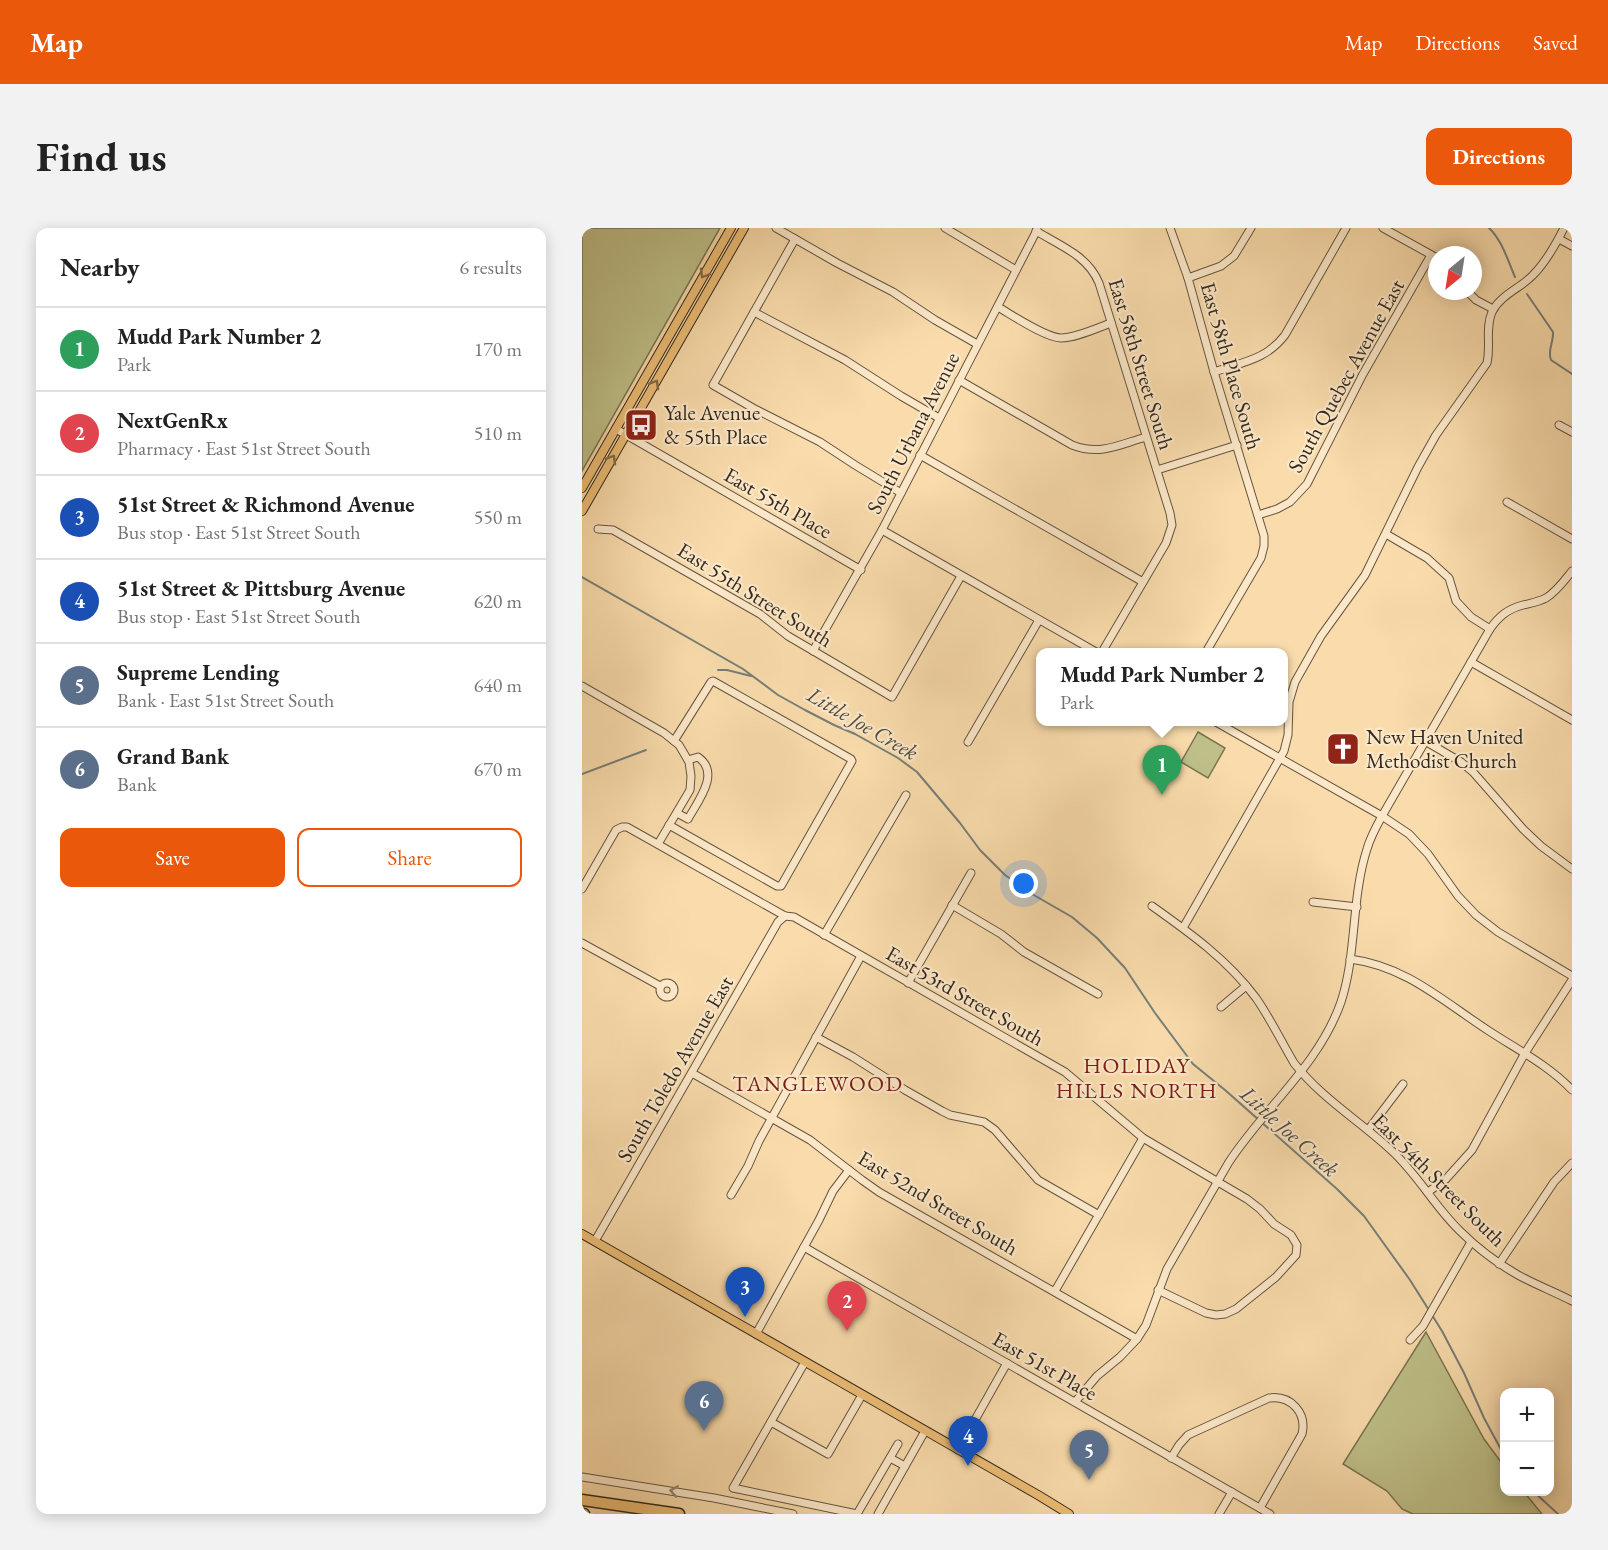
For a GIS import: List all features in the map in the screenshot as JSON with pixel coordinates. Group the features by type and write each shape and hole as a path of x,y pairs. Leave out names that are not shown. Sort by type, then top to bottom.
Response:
{"highway":[{"path":"582,1500 679,1514"}],"main road":[{"path":"582,488 731,228"},
{"path":"582,512 744,228"},
{"path":"582,1234 1069,1514"}],"street":[{"path":"776,228 893,292 977,344"},
{"path":"945,228 1016,270"},
{"name":"East 58th Place South","path":"1170,228 1188,278 1258,515"},
{"path":"1188,278 1221,266 1234,256 1251,228"},
{"path":"1215,372 1263,355 1279,343 1346,228"},
{"path":"1383,228 1428,254"},
{"path":"1288,722 1289,702 1294,682 1321,636 1365,574 1436,435 1487,363 1490,318 1493,309 1498,302 1535,274 1564,228"},
{"name":"South Urbana Avenue","path":"813,651 882,531 1037,230"},
{"name":"East 58th Street South","path":"1037,230 1074,253 1095,272 1170,513 1172,525 1170,534 1143,582"},
{"path":"795,239 712,385 820,442 901,493"},
{"path":"1559,239 1572,246"},
{"name":"South Quebec Avenue East","path":"1258,515 1290,502 1307,484 1363,374 1428,267"},
{"path":"1476,300 1493,309"},
{"path":"998,307 1042,331 1062,338 1112,323"},
{"path":"754,312 845,360 939,418"},
{"path":"959,380 1072,445 1085,450 1103,450 1146,437"},
{"path":"1559,425 1572,432"},
{"name":"East 55th Place","path":"616,429 861,570"},
{"path":"1156,470 1237,445"},
{"path":"920,455 1143,582 1104,648"},
{"path":"1507,502 1572,539"},
{"path":"1208,648 1261,558 1264,536 1258,515"},
{"name":"East 55th Street South","path":"598,529 613,530 760,614 788,636 892,697 962,576"},
{"path":"882,531 1089,648"},
{"path":"1386,534 1427,558 1449,578 1456,601 1471,617 1490,629"},
{"path":"1075,1402 1097,1376 1137,1339 1146,1325 1167,1269 1229,1162 1323,1041 1346,984 1360,881 1367,850 1382,816 1490,629 1508,610 1550,595 1572,571"},
{"path":"968,742 1040,620"},
{"path":"1471,662 1572,720"},
{"path":"669,825 777,886 781,886 852,761 713,681 674,741"},
{"path":"582,686 664,734 679,745 688,760 691,776 690,790 658,844"},
{"path":"1223,726 1382,816 1408,834 1420,844 1458,896 1476,915 1498,932 1572,978 1525,1053 1472,1150 1446,1179 1428,1192"},
{"path":"1183,928 1281,759 1287,742 1288,726"},
{"path":"1425,741 1461,762 1473,772 1523,829 1572,869"},
{"path":"677,813 688,819 709,779 704,761 698,757 688,760"},
{"path":"824,935 906,795"},
{"name":"East 53rd Street South","path":"582,889 616,830 627,827 785,916 794,917 1065,1072 1143,1138 1254,1204 1274,1224 1291,1235 1297,1248 1296,1255 1276,1277 1236,1310 1225,1314 1206,1313 1158,1290"},
{"path":"908,983 971,873"},
{"path":"1313,902 1357,907"},
{"path":"952,905 1001,934 1024,952 1098,994"},
{"name":"East 54th Street South","path":"1152,906 1226,963 1257,1000 1301,1072 1325,1096 1395,1153 1471,1242 1520,1276 1572,1301"},
{"name":"South Toledo Avenue East","path":"595,1241 778,922 785,916"},
{"path":"582,943 660,986"},
{"path":"731,1195 861,956"},
{"path":"1350,959 1380,965 1414,980 1550,1070 1572,1090"},
{"path":"1221,1007 1246,986"},
{"path":"816,1037 942,1111 950,1115 984,1122 994,1130 1038,1180 1099,1215"},
{"name":"East 52nd Street South","path":"692,1072 810,1140 892,1200 1137,1339"},
{"path":"1368,1130 1403,1084"},
{"path":"1055,1291 1143,1138"},
{"path":"1499,1263 1554,1182 1572,1163"},
{"path":"756,1334 833,1191 849,1170"},
{"path":"1410,1340 1423,1326 1471,1242"},
{"name":"East 51st Place","path":"804,1247 1270,1514"},
{"path":"805,1362 733,1488 857,1514 898,1444"},
{"path":"958,1450 1007,1363"},
{"path":"771,1422 828,1454 862,1395"},
{"path":"1171,1458 1183,1440 1199,1430 1269,1398 1288,1400 1301,1414 1302,1434 1260,1508"},
{"path":"878,1514 925,1431"},
{"path":"890,1458 905,1466"},
{"path":"582,1477 714,1498 793,1514"},
{"path":"1219,1514 1232,1492"},
{"path":"816,1514 819,1506"}],"green space":[{"path":"582,228 720,228 582,471"},
{"path":"1198,732 1225,748 1208,778 1181,762"},
{"path":"1426,1332 1484,1439 1500,1461 1500,1496 1527,1496 1542,1514 1413,1514 1402,1509 1387,1491 1343,1464"}],"waterway":[{"path":"1489,228 1501,245 1515,277"},
{"path":"1527,294 1553,332 1551,360 1572,374"},
{"name":"Little Joe Creek","path":"582,577 743,669 778,695 898,758 917,772 980,850 1005,875 1072,917 1097,938 1125,968 1193,1064 1337,1189 1364,1216 1410,1280 1442,1331 1500,1448"},
{"name":"Little Joe Creek","path":"718,670 751,676"},
{"name":"Little Joe Creek","path":"582,774 646,750"},
{"name":"Little Joe Creek","path":"1538,1496 1558,1514"}],"place":[{"name":"Yale Avenue & 55th Place","path":"641,425"},
{"name":"New Haven United Methodist Church","path":"1343,749"},
{"name":"Mudd Park Number 2","path":"1162,795"},
{"name":"51st Street & Richmond Avenue","path":"745,1317"},
{"name":"NextGenRx","path":"847,1331"},
{"name":"Grand Bank","path":"704,1431"},
{"name":"51st Street & Pittsburg Avenue","path":"968,1466"},
{"name":"Supreme Lending","path":"1089,1480"}],"district":[{"name":"HOLIDAY HILLS NORTH","path":"1137,1078"},
{"name":"TANGLEWOOD","path":"818,1083"}]}
